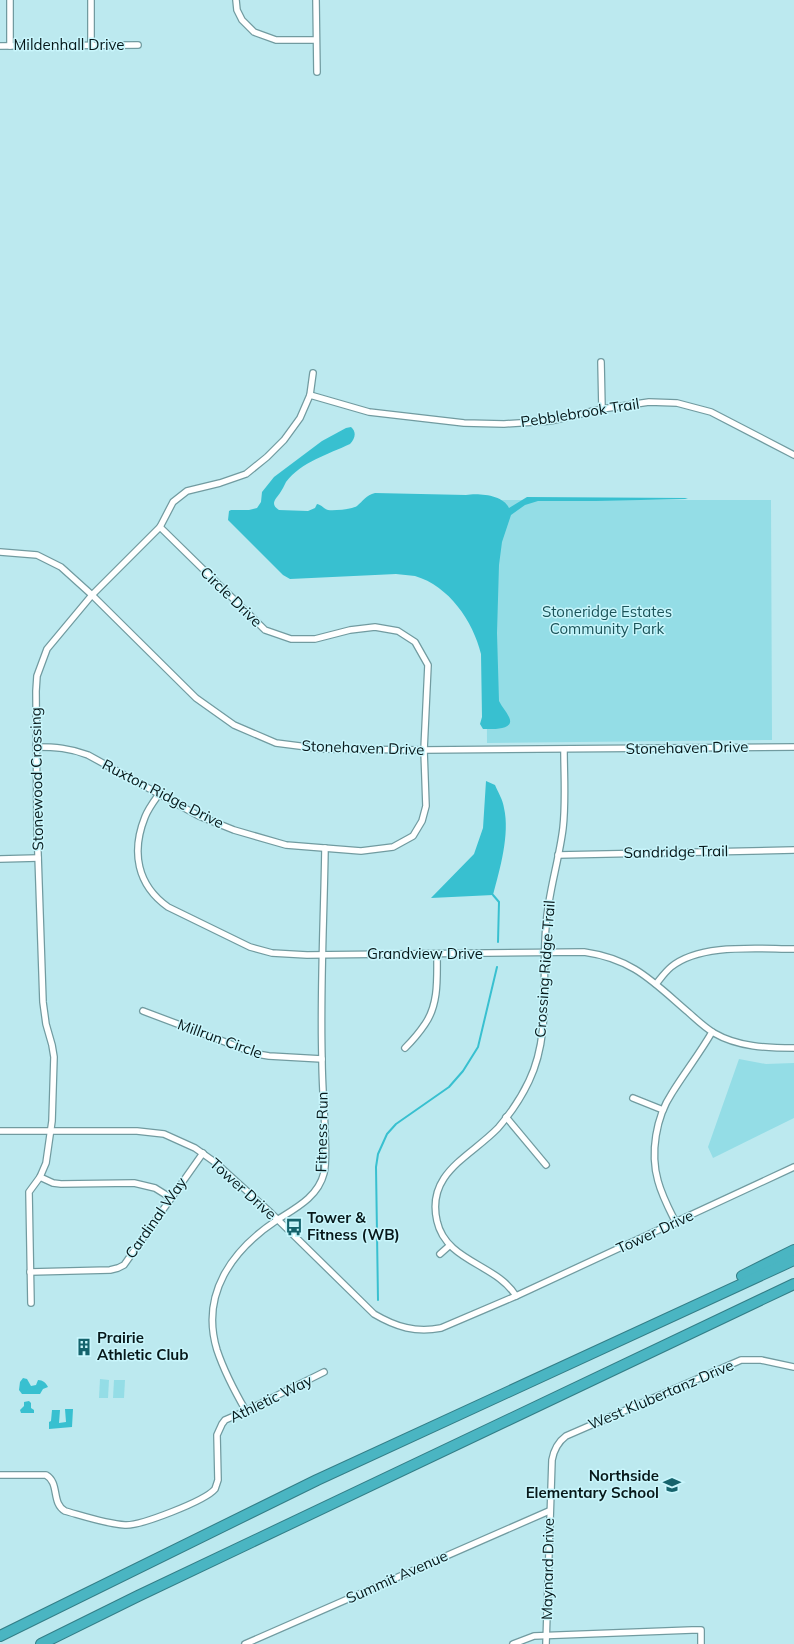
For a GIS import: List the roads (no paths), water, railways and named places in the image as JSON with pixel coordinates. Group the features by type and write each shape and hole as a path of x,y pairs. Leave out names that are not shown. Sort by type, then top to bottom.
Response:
{"highway":[{"path":"651,1326 714,1290 794,1250"},
{"path":"0,1636 317,1480 794,1260"},
{"path":"41,1644 138,1596 794,1285"}],"street":[{"path":"10,0 10,46"},
{"path":"90,0 91,45"},
{"path":"236,0 237,10 242,20 254,32 276,40 316,40"},
{"path":"316,0 317,72"},
{"name":"Mildenhall Drive","path":"0,46 138,45"},
{"path":"601,362 602,409"},
{"name":"Stonewood Crossing","path":"31,1304 29,1192 40,1177 48,1154 51,1131 54,1057 46,1024 43,1002 38,858 36,747 37,676 47,649 92,595 160,527 173,502 187,491 220,484 246,474 267,457 284,440 300,418 310,395 314,373"},
{"name":"Pebblebrook Trail","path":"310,395 369,412 464,423 504,424 550,421 602,409 649,402 677,403 711,412 794,455"},
{"name":"Circle Drive","path":"160,527 265,630 291,639 315,639 350,630 375,627 398,631 415,642 428,665 424,750"},
{"name":"Stonehaven Drive","path":"0,552 37,555 61,567 92,595 196,698 234,725 276,743 323,749 424,750 794,747"},
{"name":"Ruxton Ridge Drive","path":"36,747 57,746 77,751 117,770 199,816 234,830 286,845 361,851 393,847 413,836 422,821 426,806 424,750"},
{"name":"Crossing Ridge Trail","path":"449,1246 437,1221 436,1200 442,1179 452,1168 494,1132 506,1117 520,1097 529,1080 542,1040 544,953 547,906 563,826 564,750"},
{"name":"Grandview Drive","path":"159,794 145,816 138,839 138,861 144,881 157,900 168,907 250,947 272,953 437,954 584,952 599,954 616,959 630,966 656,984 712,1032 733,1041 750,1045 774,1048 794,1048"},
{"name":"Fitness Run","path":"246,1411 217,1350 212,1312 218,1286 223,1273 231,1262 266,1228 312,1196 324,1174 325,1144 322,1059 325,848"},
{"name":"Sandridge Trail","path":"558,855 794,850"},
{"path":"0,859 38,858"},
{"path":"656,984 671,967 697,953 721,950 794,949"},
{"path":"405,1048 426,1024 431,1011 437,984 437,954"},
{"name":"Millrun Circle","path":"143,1011 257,1054 322,1059"},
{"path":"676,1223 662,1195 656,1170 655,1153 657,1132 663,1110 671,1094 712,1032"},
{"path":"633,1098 663,1110"},
{"path":"506,1117 546,1164"},
{"name":"Tower Drive","path":"0,1131 151,1132 164,1134 195,1148 204,1153 278,1220 374,1314 403,1328 417,1331 429,1331 441,1328 516,1296 794,1167"},
{"name":"Cardinal Way","path":"30,1272 110,1270 124,1265 204,1153"},
{"path":"40,1177 61,1184 134,1183 155,1188 171,1198"},
{"path":"440,1254 449,1246 500,1278 511,1288 516,1296"},
{"name":"West Klubertanz Drive","path":"575,1432 742,1360 761,1360 794,1367"},
{"name":"Athletic Way","path":"0,1475 46,1475 54,1485 57,1502 60,1508 65,1511 125,1525 137,1523 172,1512 213,1491 218,1480 217,1439 220,1426 225,1420 324,1372"},
{"name":"Maynard Drive","path":"546,1644 549,1511 554,1451 562,1439 575,1432"},
{"name":"Summit Avenue","path":"245,1644 549,1511"},
{"path":"513,1644 534,1636 701,1630 701,1644"}],"waterway":[{"path":"493,895 499,902 498,942"},
{"path":"378,1300 376,1167 378,1154 387,1134 396,1124 449,1087 463,1071 478,1047 497,967"}],"place":[{"name":"Tower & Fitness (WB)","path":"294,1227"},
{"name":"Prairie Athletic Club","path":"84,1347"},
{"name":"Northside Elementary School","path":"672,1485"}],"park label":[{"name":"Stoneridge Estates Community Park","path":"607,620"}]}
